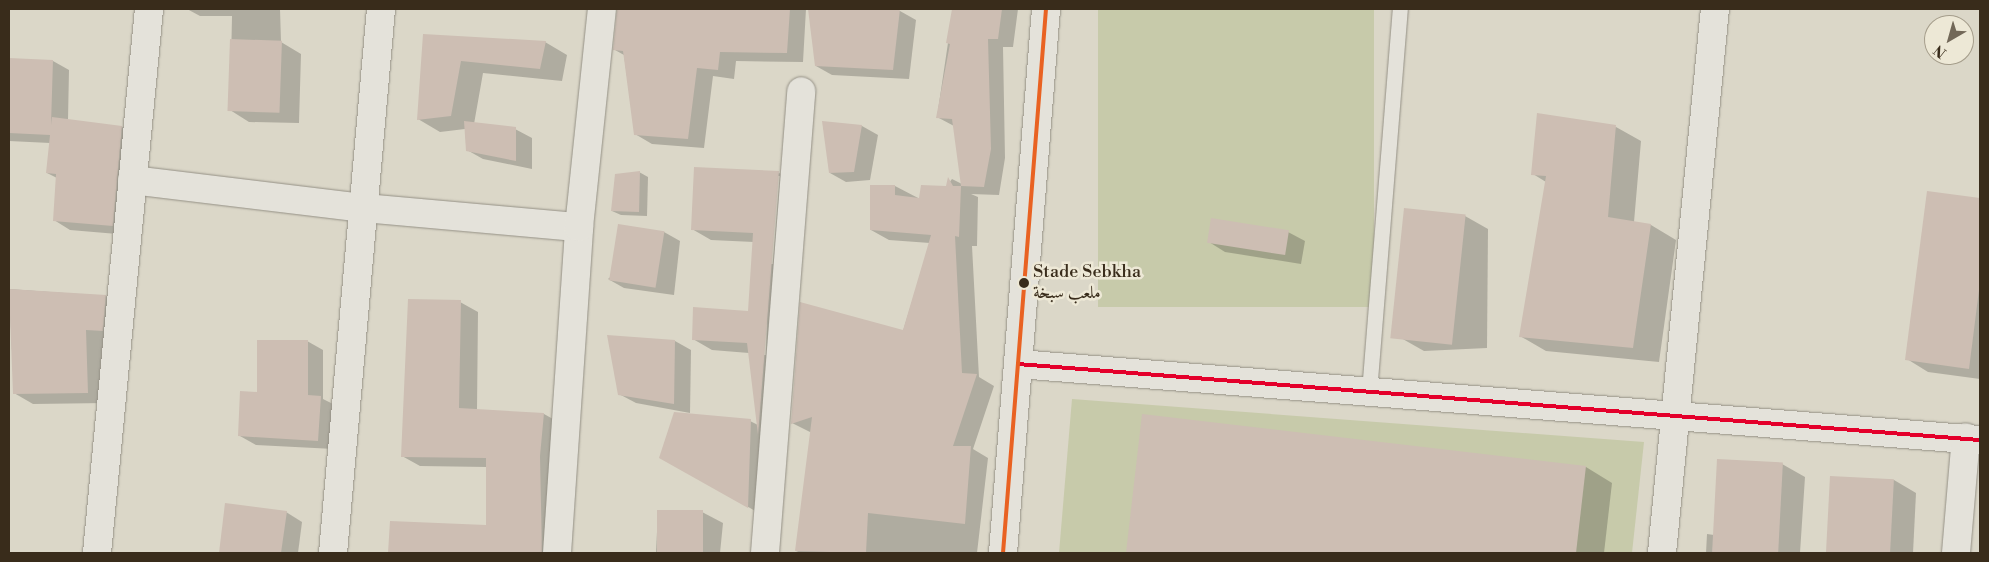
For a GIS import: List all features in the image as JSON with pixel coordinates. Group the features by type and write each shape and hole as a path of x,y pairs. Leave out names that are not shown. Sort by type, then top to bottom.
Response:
{"street":[{"path":"96,553 148,9"},
{"path":"334,553 380,9"},
{"path":"557,553 579,227 602,9"},
{"path":"1003,553 1046,9"},
{"path":"1662,553 1715,9"},
{"path":"765,553 801,91"},
{"path":"132,180 364,208 579,227"},
{"path":"1018,364 1973,439 1956,553"}],"lane":[{"path":"1369,392 1400,9"}],"green space":[{"path":"1098,9 1374,9 1374,307 1098,307"},
{"path":"1072,399 1644,442 1632,553 1059,553"}],"building":[{"path":"617,9 790,9 787,53 720,52 718,70 697,68 688,139 634,135 623,51 613,50"},
{"path":"808,9 900,9 893,70 815,66"},
{"path":"952,9 1002,9 998,39 988,39 991,149 984,187 961,186 952,119 936,118 950,44 946,43"},
{"path":"423,34 546,41 540,69 461,61 451,116 417,120"},
{"path":"230,39 282,41 279,113 227,111"},
{"path":"9,58 53,60 51,125 52,117 122,126 113,226 53,221 56,174 46,173 50,135 9,133"},
{"path":"1537,113 1616,125 1608,217 1651,224 1633,348 1519,337 1546,176 1531,175"},
{"path":"464,121 516,127 516,161 466,151"},
{"path":"822,121 862,125 854,172 829,173"},
{"path":"694,167 779,171 758,435 747,343 692,340 693,307 748,311 753,233 691,230"},
{"path":"640,171 639,212 611,211 615,174"},
{"path":"948,177 953,186 961,186 959,237 955,236 962,373 977,374 953,446 971,446 965,524 868,513 866,553 795,551 812,417 791,424 800,302 903,330 931,235 870,230 870,185 895,185 895,195 919,198 921,185 946,186"},
{"path":"1927,191 1980,198 1980,282 1969,369 1905,360"},
{"path":"1404,208 1466,214 1452,345 1390,338"},
{"path":"1211,218 1289,230 1285,255 1207,243"},
{"path":"618,224 664,231 656,288 609,280"},
{"path":"9,289 106,295 103,331 86,330 88,393 13,394"},
{"path":"408,299 461,300 459,408 544,413 540,456 542,553 388,553 390,521 486,525 486,458 401,457"},
{"path":"607,335 675,340 674,404 618,395"},
{"path":"257,340 308,340 308,395 321,396 318,441 238,436 240,391 257,392"},
{"path":"674,412 751,419 748,508 659,458"},
{"path":"1142,414 1586,466 1576,553 1126,553"},
{"path":"1717,459 1783,462 1778,553 1712,553"},
{"path":"1830,476 1894,479 1890,553 1826,553"},
{"path":"225,503 287,511 281,553 219,553"},
{"path":"657,510 703,510 703,553 657,553"}],"transit line":[{"path":"1003,553 1046,9"},
{"path":"1018,364 1980,440"}],"place":[{"name":"Stade Sebkha ملعب سبخة","path":"1024,283"}]}
